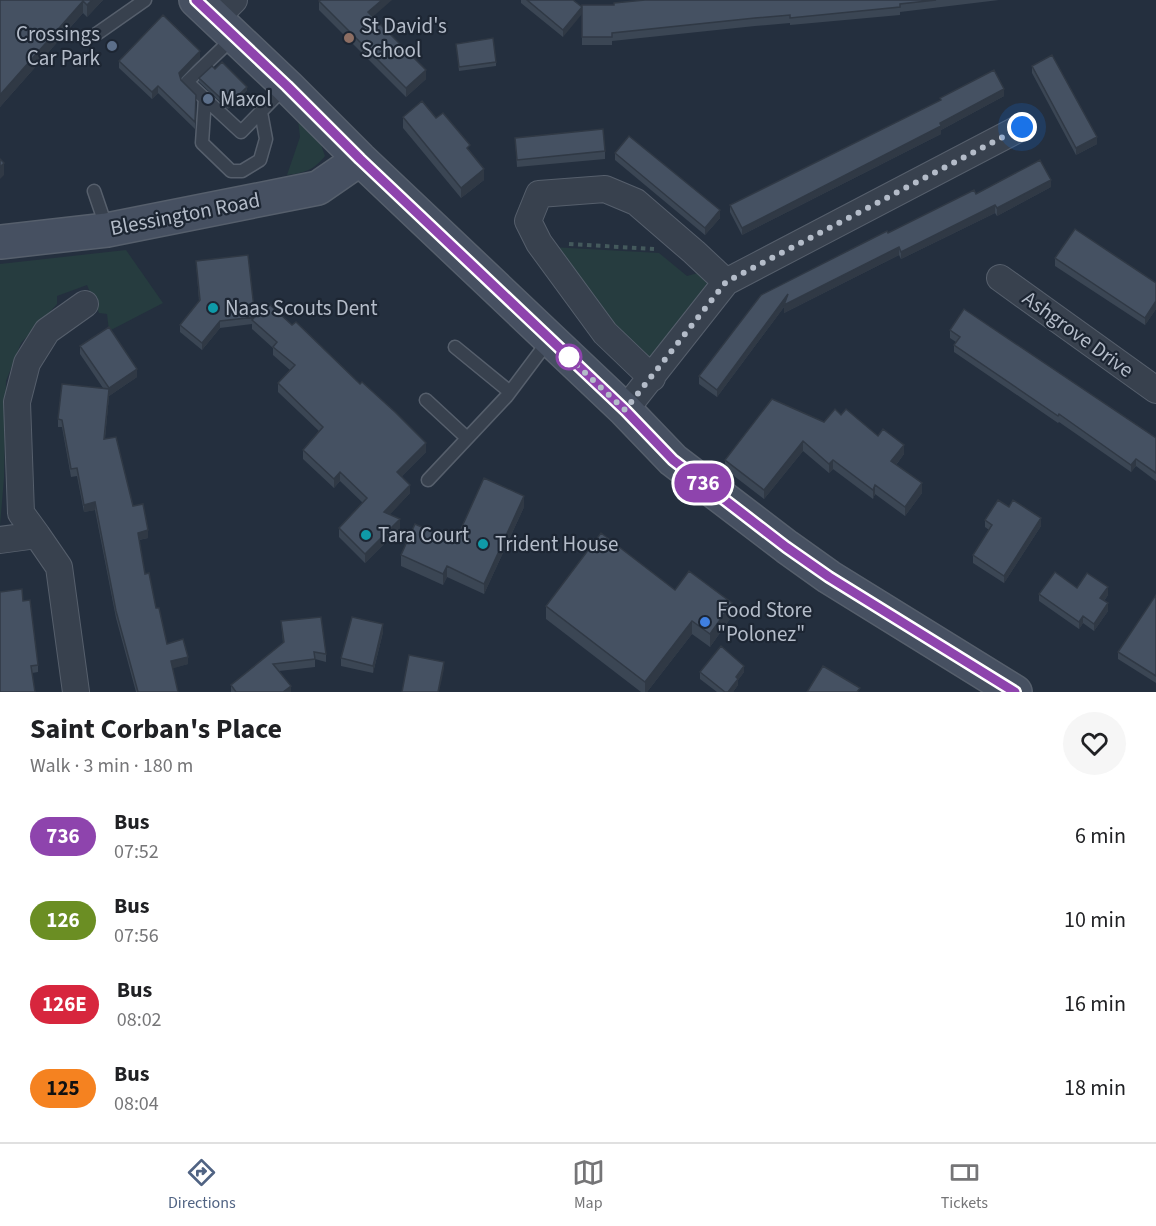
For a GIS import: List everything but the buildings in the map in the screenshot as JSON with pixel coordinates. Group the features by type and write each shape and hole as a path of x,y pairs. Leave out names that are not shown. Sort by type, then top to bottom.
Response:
{"main road":[{"path":"220,14 287,86 360,159 625,410 673,460 786,547 829,577 1015,692"},
{"name":"Blessington Road","path":"0,242 107,230 318,188 360,159"}],"street":[{"path":"625,410 726,282 1022,127"},
{"path":"652,378 605,333 539,243 528,221 539,195 605,189 636,202 726,282"},
{"name":"Ashgrove Drive","path":"1000,278 1153,381"},
{"path":"76,692 59,567 21,513 17,402 27,363 47,332 85,304"},
{"path":"0,540 37,535"}],"lane":[{"path":"95,35 145,0"},
{"path":"220,14 187,82 241,132 287,86"},
{"path":"205,98 202,143 231,171 242,171 260,160 266,139 261,112"},
{"path":"94,191 107,230"},
{"path":"428,480 510,392 550,339"},
{"path":"456,347 510,392"},
{"path":"426,400 467,438"}],"path":[{"path":"539,243 694,252"}],"green space":[{"path":"298,120 320,142 325,156 317,165 308,170 287,175 300,137"},
{"path":"551,247 659,253 687,276 698,273 704,276 708,286 656,357 644,359 636,355"},
{"path":"126,250 163,303 109,331 107,314 99,313 87,285 57,296 57,304 21,343 6,381 4,478 0,526 0,264"}],"bus line":[{"name":"736","path":"196,0 625,410 673,460 786,547 829,577 1015,692"}],"place":[{"name":"St David's School","path":"349,38"},
{"name":"Crossings Car Park","path":"112,46"},
{"name":"Maxol","path":"208,99"},
{"name":"Naas Scouts Dent","path":"213,308"},
{"name":"Tara Court","path":"366,535"},
{"name":"Trident House","path":"483,544"},
{"name":"Food Store \"Polonez\"","path":"705,622"}],"route":[{"path":"569,357 565,354 625,410 726,282 1022,127"}]}
